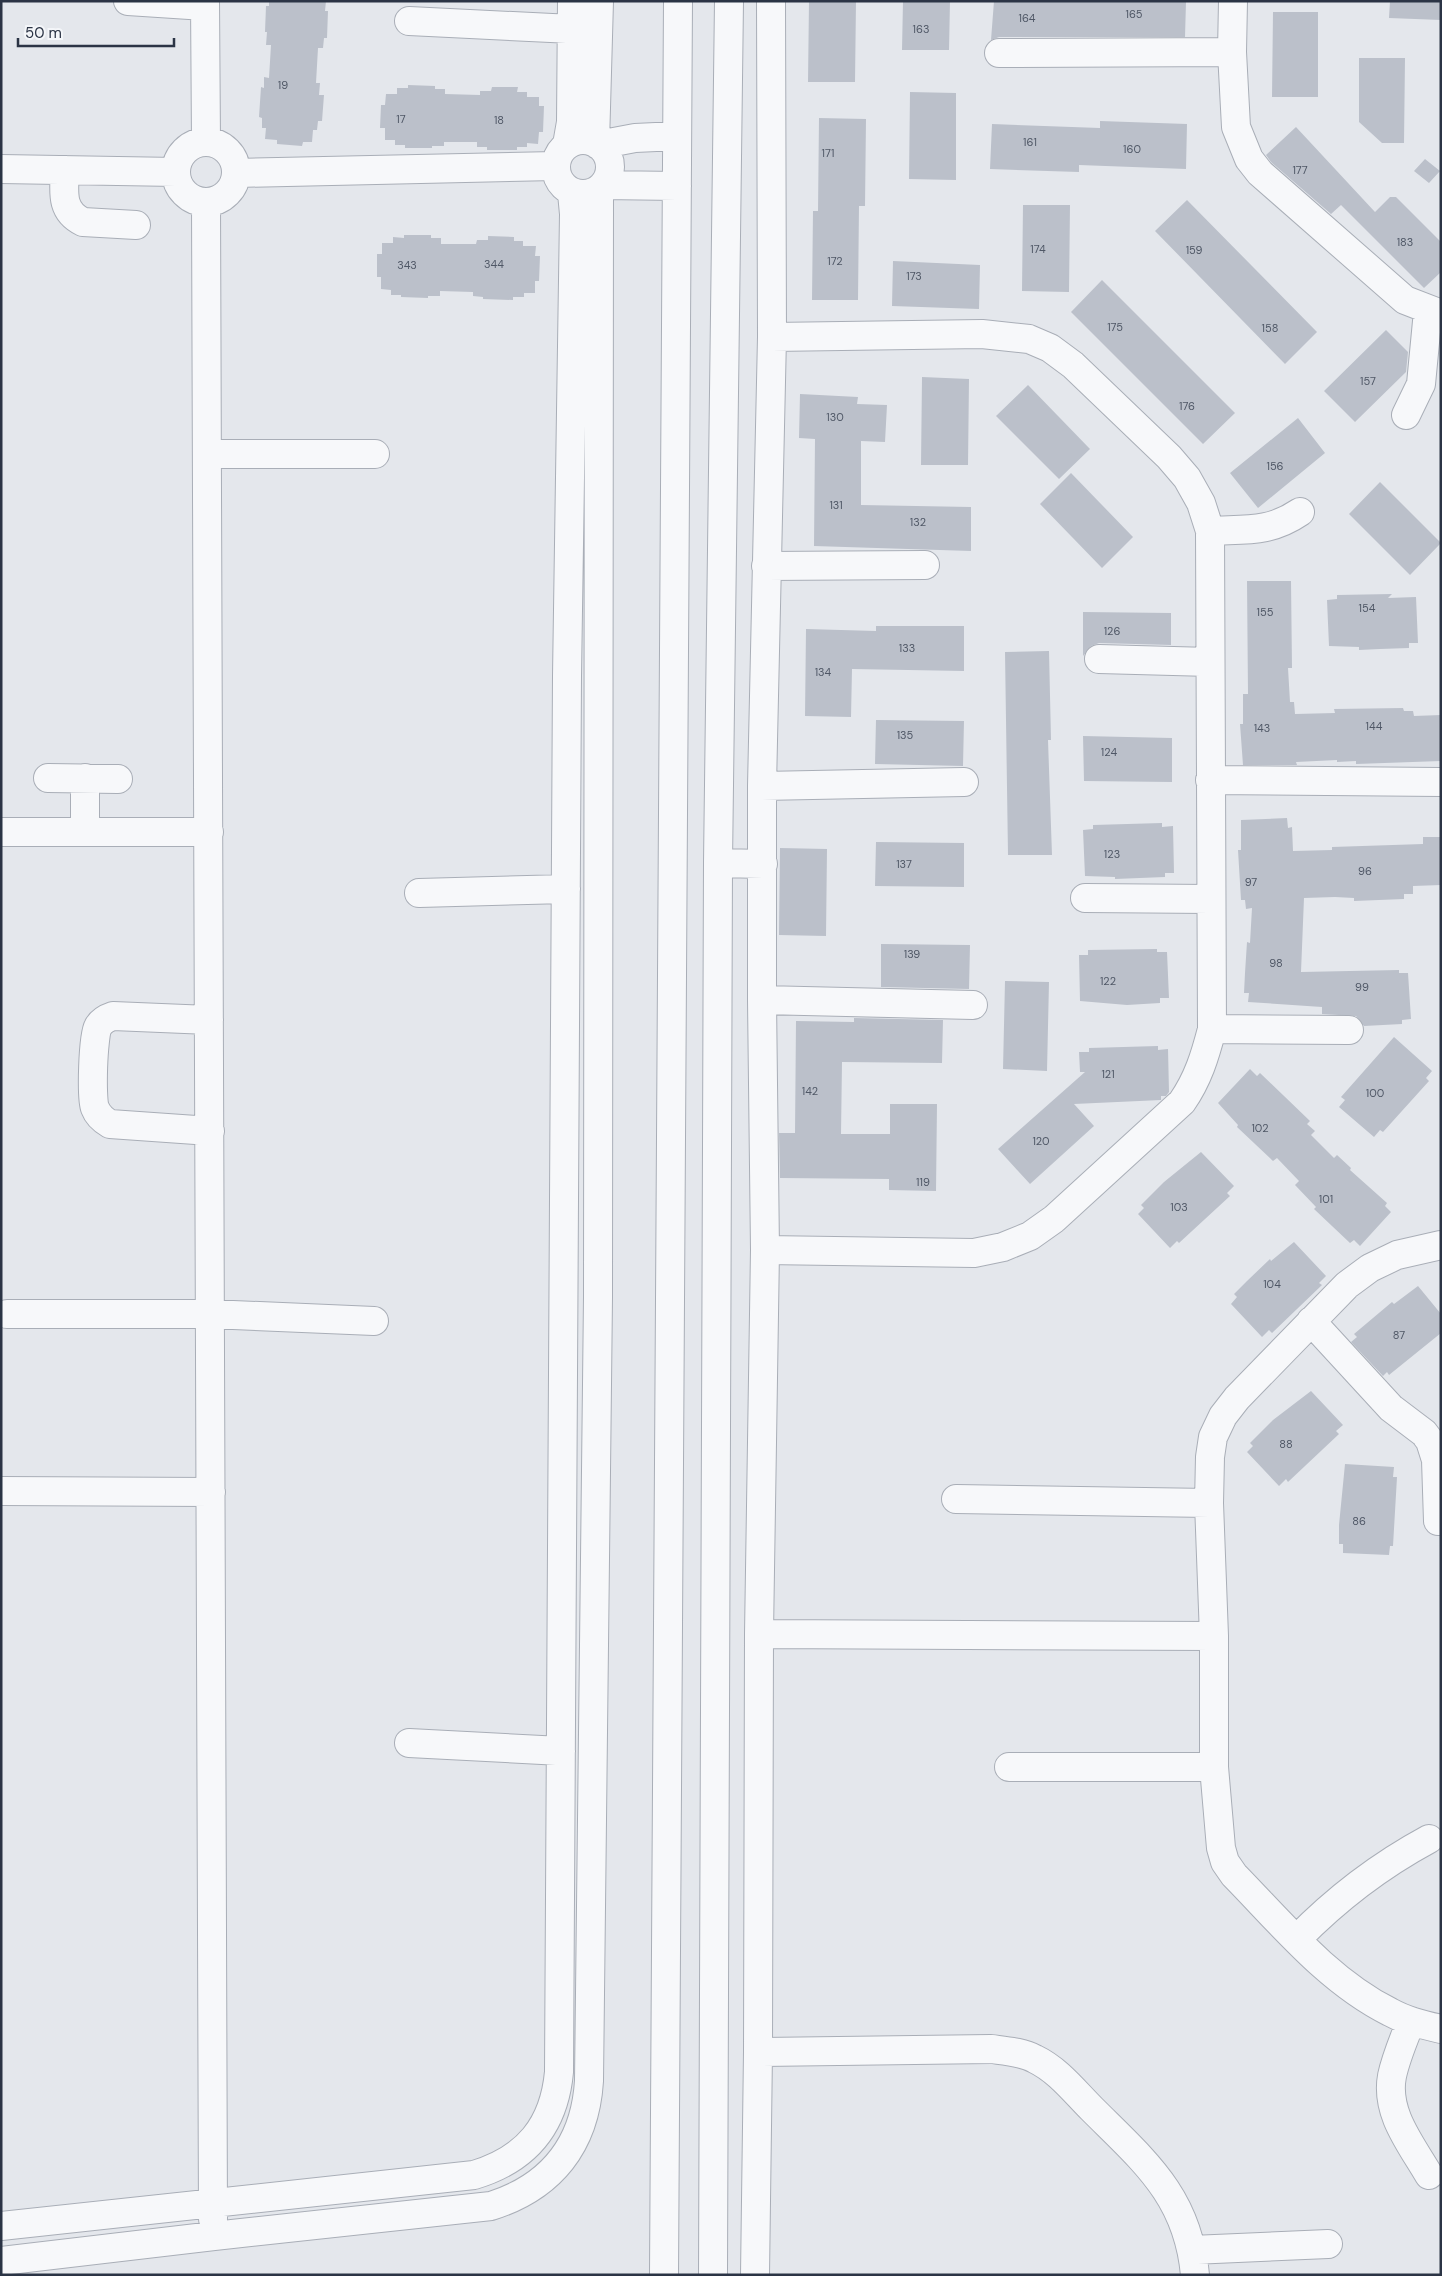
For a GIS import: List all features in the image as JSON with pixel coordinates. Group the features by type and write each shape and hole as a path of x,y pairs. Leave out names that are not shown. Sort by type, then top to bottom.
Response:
{"street":[{"path":"128,1 206,4 206,142"},
{"path":"572,1 571,122 561,155 559,182 572,192 586,194 601,187 677,186"},
{"path":"597,144 599,1"},
{"path":"664,2275 678,1"},
{"path":"713,2275 718,863 729,1"},
{"path":"755,2275 758,2052 759,1634 765,1250 762,786 772,337 771,1"},
{"path":"1232,1 1232,52 1236,127 1249,159 1260,173 1405,300 1435,312 1421,384 1406,416"},
{"path":"409,21 572,29"},
{"path":"1000,53 1232,52"},
{"path":"728,76 770,76"},
{"path":"237,173 561,155 581,140 597,144 635,138 677,136"},
{"path":"206,142 216,143 224,148 235,164 237,173 234,185 227,194 218,200 206,203 188,197 181,190 176,172 177,163 182,154 196,143 206,142"},
{"path":"1,2261 214,2236 483,2208 508,2201 538,2184 552,2172 572,2145 585,2115 590,2082 598,1297 601,187 607,179 610,164 604,150 597,144"},
{"path":"1,170 176,172"},
{"path":"65,170 64,200 66,208 76,219 83,222 136,224"},
{"path":"1,2226 465,2176 492,2170 508,2162 523,2151 535,2138 553,2107 559,2072 566,889 574,214 572,192"},
{"path":"206,203 214,2236"},
{"path":"765,1250 974,1253 1003,1247 1030,1236 1054,1220 1182,1102 1194,1084 1203,1063 1212,1029 1210,531 1201,503 1187,478 1169,457 1074,364 1050,348 1029,339 982,334 772,337"},
{"path":"207,454 375,454"},
{"path":"1210,531 1264,529 1286,522 1300,512"},
{"path":"766,566 925,566"},
{"path":"1099,659 1210,662"},
{"path":"48,778 118,779"},
{"path":"85,778 85,832"},
{"path":"1210,780 1441,782"},
{"path":"762,786 964,782"},
{"path":"1,832 209,832"},
{"path":"718,863 763,864"},
{"path":"419,893 566,889"},
{"path":"1085,898 1210,899"},
{"path":"762,1000 972,1005"},
{"path":"209,1020 113,1016 107,1018 98,1027 94,1039 93,1101 99,1115 110,1124 210,1131"},
{"path":"1212,1029 1349,1030"},
{"path":"1441,1245 1397,1255 1370,1268 1347,1285 1222,1416 1213,1438 1210,1457 1209,1504 1214,1636 1214,1767 1221,1848 1225,1862 1234,1875 1339,1979 1391,2013 1411,2021 1441,2029"},
{"path":"563,1296 598,1297"},
{"path":"7,1314 210,1314 374,1322"},
{"path":"1311,1321 1391,1408 1424,1433 1430,1441 1436,1460 1438,1521"},
{"path":"1,1492 211,1492"},
{"path":"956,1499 1209,1504"},
{"path":"759,1634 1214,1636"},
{"path":"409,1743 561,1751"},
{"path":"1009,1767 1214,1767"},
{"path":"1298,1939 1332,1904 1363,1879 1384,1864 1429,1839"},
{"path":"559,1970 590,1970"},
{"path":"1411,2021 1392,2077 1392,2100 1397,2121 1429,2175"},
{"path":"758,2052 991,2049 1020,2053 1034,2058 1060,2075 1153,2170 1178,2209 1193,2262 1328,2244"}],"building":[{"path":"269,1 326,1 325,11 328,11 327,38 324,38 323,48 318,48 316,83 320,83 319,95 324,95 322,121 318,121 317,130 313,130 312,142 303,142 302,146 277,144 277,140 265,139 266,128 262,128 262,118 259,117 261,87 264,88 264,77 269,78 271,45 266,45 267,32 265,32 266,6 269,6"},
{"path":"809,1 856,1 855,82 808,82"},
{"path":"903,1 950,1 949,50 902,50"},
{"path":"994,1 1186,2 1185,37 999,37 991,40"},
{"path":"1390,1 1441,1 1441,20 1389,18"},
{"path":"1273,12 1318,12 1318,97 1272,97"},
{"path":"1359,58 1405,58 1404,143 1382,143 1359,122"},
{"path":"408,85 435,86 435,89 445,89 445,94 480,95 480,91 491,91 492,87 518,87 517,92 527,92 527,97 539,97 539,106 544,106 543,132 539,132 538,144 527,143 527,147 517,147 517,150 487,150 487,147 477,147 477,142 444,142 444,146 432,146 432,148 405,148 405,145 395,145 395,140 385,140 385,128 380,128 381,105 385,105 386,94 397,94 397,88 408,88"},
{"path":"910,92 956,93 956,180 909,179"},
{"path":"819,118 866,119 865,206 859,206 858,300 812,300 813,211 818,211"},
{"path":"1100,121 1187,124 1186,169 1079,165 1079,172 990,169 992,124 1100,128"},
{"path":"1296,127 1375,212 1390,197 1396,197 1441,242 1441,272 1424,288 1341,205 1331,214 1271,162 1266,155"},
{"path":"1425,159 1440,171 1429,183 1414,171"},
{"path":"1187,200 1317,332 1285,364 1155,231"},
{"path":"1023,205 1070,205 1069,292 1022,291"},
{"path":"404,235 431,235 431,238 441,238 441,244 476,244 477,240 488,240 488,236 514,237 514,241 523,241 523,246 536,246 535,256 540,256 539,281 535,281 535,293 524,293 524,297 513,297 513,300 483,299 483,297 473,296 473,292 440,291 440,296 428,296 428,298 391,295 391,290 381,289 381,277 377,277 377,254 382,254 382,243 393,243 393,237 404,238"},
{"path":"893,261 980,265 979,309 892,306"},
{"path":"1102,280 1235,413 1203,444 1071,312"},
{"path":"1386,330 1408,352 1406,372 1355,422 1324,391"},
{"path":"922,377 969,379 968,465 921,465"},
{"path":"1028,385 1090,449 1059,479 996,416"},
{"path":"800,394 858,397 857,404 887,405 885,442 861,441 861,505 971,507 971,551 814,546 815,439 799,438"},
{"path":"1298,418 1325,453 1258,508 1230,473"},
{"path":"1071,473 1133,537 1102,568 1040,504"},
{"path":"1380,482 1441,543 1410,575 1349,514"},
{"path":"1247,581 1291,581 1292,668 1288,668 1290,702 1294,702 1295,714 1335,713 1334,709 1403,708 1404,711 1413,711 1414,716 1441,715 1441,761 1356,764 1356,761 1337,762 1337,760 1296,762 1297,765 1243,765 1240,724 1243,724 1243,694 1248,694"},
{"path":"1392,594 1388,598 1416,597 1418,643 1409,643 1409,648 1359,650 1359,647 1329,646 1327,600 1337,599 1337,595"},
{"path":"1083,612 1171,613 1171,645 1099,643 1091,646 1083,656"},
{"path":"876,626 964,626 964,671 852,669 851,717 805,716 806,629 876,631"},
{"path":"1049,651 1051,740 1048,740 1052,855 1008,855 1005,652"},
{"path":"876,720 964,721 963,766 875,764"},
{"path":"1083,736 1172,738 1172,782 1084,781"},
{"path":"1287,818 1288,828 1292,827 1293,851 1332,850 1332,847 1423,844 1423,837 1441,837 1441,885 1413,886 1413,894 1404,894 1404,899 1354,901 1354,898 1304,898 1301,972 1399,970 1399,973 1408,973 1411,1019 1402,1020 1402,1024 1364,1026 1356,1016 1322,1014 1322,1007 1248,1002 1249,993 1244,993 1247,942 1250,943 1252,908 1246,909 1245,900 1241,900 1238,850 1241,850 1241,820"},
{"path":"1162,823 1162,827 1173,826 1174,873 1165,873 1165,877 1115,879 1115,877 1085,876 1083,830 1093,829 1093,825"},
{"path":"876,842 964,843 964,887 875,886"},
{"path":"780,848 827,849 826,936 779,935"},
{"path":"881,944 970,945 969,989 881,987"},
{"path":"1157,949 1157,952 1167,952 1169,998 1160,998 1160,1003 1127,1005 1080,1001 1079,955 1088,955 1088,950"},
{"path":"1005,981 1049,982 1047,1071 1003,1069"},
{"path":"854,1018 943,1020 942,1063 842,1062 841,1134 890,1134 890,1104 937,1104 936,1191 889,1190 889,1179 780,1178 779,1133 795,1133 796,1021 854,1022"},
{"path":"1394,1037 1432,1071 1426,1078 1429,1081 1383,1132 1380,1130 1374,1137 1339,1107 1345,1100 1341,1097"},
{"path":"1158,1046 1158,1050 1168,1049 1169,1092 1166,1096 1161,1096 1161,1100 1074,1104 1094,1126 1030,1184 998,1149 1085,1072 1080,1072 1079,1052 1089,1052 1089,1048"},
{"path":"1250,1069 1257,1076 1260,1073 1310,1121 1307,1124 1315,1131 1311,1135 1334,1158 1337,1155 1351,1168 1350,1170 1387,1203 1385,1206 1391,1212 1360,1246 1354,1240 1350,1243 1314,1209 1316,1207 1295,1185 1299,1181 1277,1158 1273,1161 1237,1127 1238,1125 1218,1103"},
{"path":"1201,1152 1234,1186 1227,1193 1230,1196 1179,1243 1177,1241 1170,1248 1138,1214 1144,1208 1141,1205 1164,1182"},
{"path":"1294,1242 1326,1276 1319,1283 1322,1285 1272,1333 1269,1330 1262,1337 1231,1304 1237,1297 1234,1294 1270,1259 1271,1261"},
{"path":"1418,1286 1441,1314 1441,1333 1389,1375 1387,1372 1383,1376 1351,1342 1357,1337 1354,1334 1392,1302 1394,1304"},
{"path":"1311,1391 1343,1425 1336,1431 1339,1434 1288,1482 1286,1479 1279,1486 1247,1452 1253,1446 1250,1443 1273,1420"},
{"path":"1345,1464 1394,1467 1393,1477 1397,1477 1393,1546 1390,1546 1389,1555 1343,1553 1343,1544 1339,1544 1339,1525"}]}
